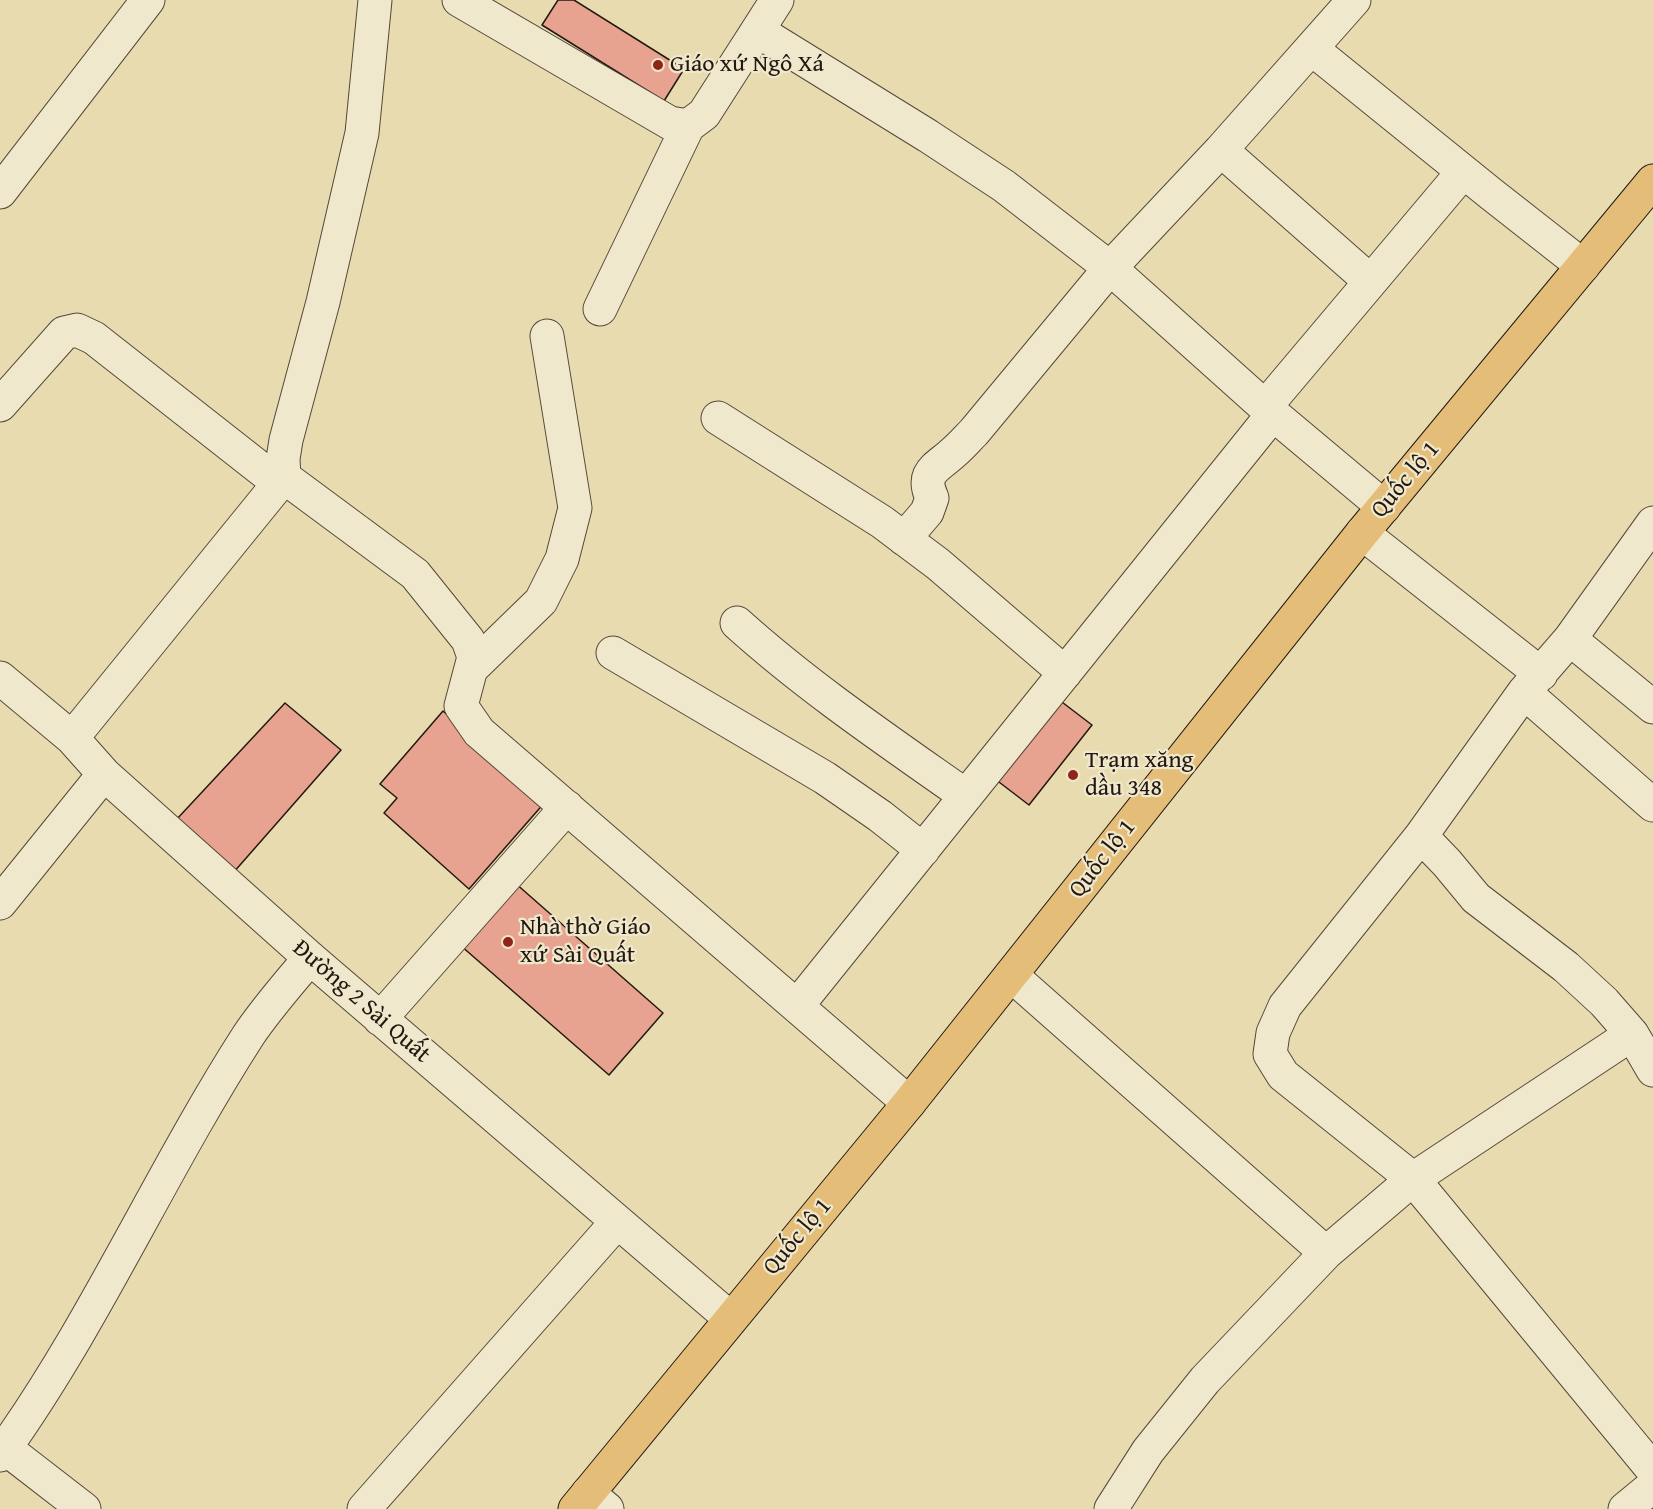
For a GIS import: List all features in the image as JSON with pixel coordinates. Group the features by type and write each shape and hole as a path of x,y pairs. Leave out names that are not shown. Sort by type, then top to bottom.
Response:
{"highway":[{"name":"Quốc lộ 1","path":"590,1504 730,1318 909,1103 1362,533 1653,181"}],"street":[{"path":"0,192 148,0"},
{"path":"72,738 282,481 286,440 323,302 362,133 375,0"},
{"path":"459,0 670,123 688,126"},
{"path":"600,309 688,126 704,114 777,0"},
{"path":"904,539 927,512 932,498 927,488 928,476 937,465 974,432 1110,268 1221,150 1354,0"},
{"path":"758,31 1004,186 1110,268 1269,410 1384,507"},
{"path":"1312,49 1583,266"},
{"path":"1221,150 1370,281"},
{"path":"797,1006 1065,672 1370,281 1464,172"},
{"path":"0,405 64,333 77,330 94,338 282,481 415,574 468,640 474,657 461,706 479,732 909,1103"},
{"path":"471,669 541,602 562,559 575,508 547,336"},
{"path":"718,418 882,522 938,564 1065,672"},
{"path":"1653,523 1570,639 1532,683 1421,836 1285,1006 1273,1033 1270,1054 1283,1075 1413,1179 1653,1470"},
{"path":"1362,533 1532,683 1653,805"},
{"path":"737,623 766,650 966,796"},
{"path":"1570,639 1653,707"},
{"path":"613,653 825,778 880,816 923,850"},
{"name":"Đường 2 Sài Quất","path":"0,678 72,738 104,774 310,958 730,1318"},
{"path":"0,903 104,774"},
{"path":"380,1019 567,807"},
{"path":"1421,836 1476,898 1566,967 1604,1002 1632,1035 1653,1070"},
{"path":"84,1509 2,1449 54,1376 249,1035 310,958"},
{"path":"1011,975 1326,1253"},
{"path":"1111,1509 1148,1451 1205,1380 1326,1253 1413,1179 1632,1035"},
{"path":"364,1509 617,1222"},
{"path":"1625,1509 1653,1486"}],"building":[{"path":"558,0 574,0 684,69 664,101 542,25"},
{"path":"1058,699 1092,725 1029,805 995,779"},
{"path":"285,703 341,750 233,873 176,820"},
{"path":"443,711 546,801 469,889 384,813 397,798 380,784"},
{"path":"514,882 663,1013 609,1075 460,945"}],"place":[{"name":"Giáo xứ Ngô Xá","path":"658,65"},
{"name":"Trạm xăng dầu 348","path":"1073,775"},
{"name":"Nhà thờ Giáo xứ Sài Quất","path":"508,942"}]}
